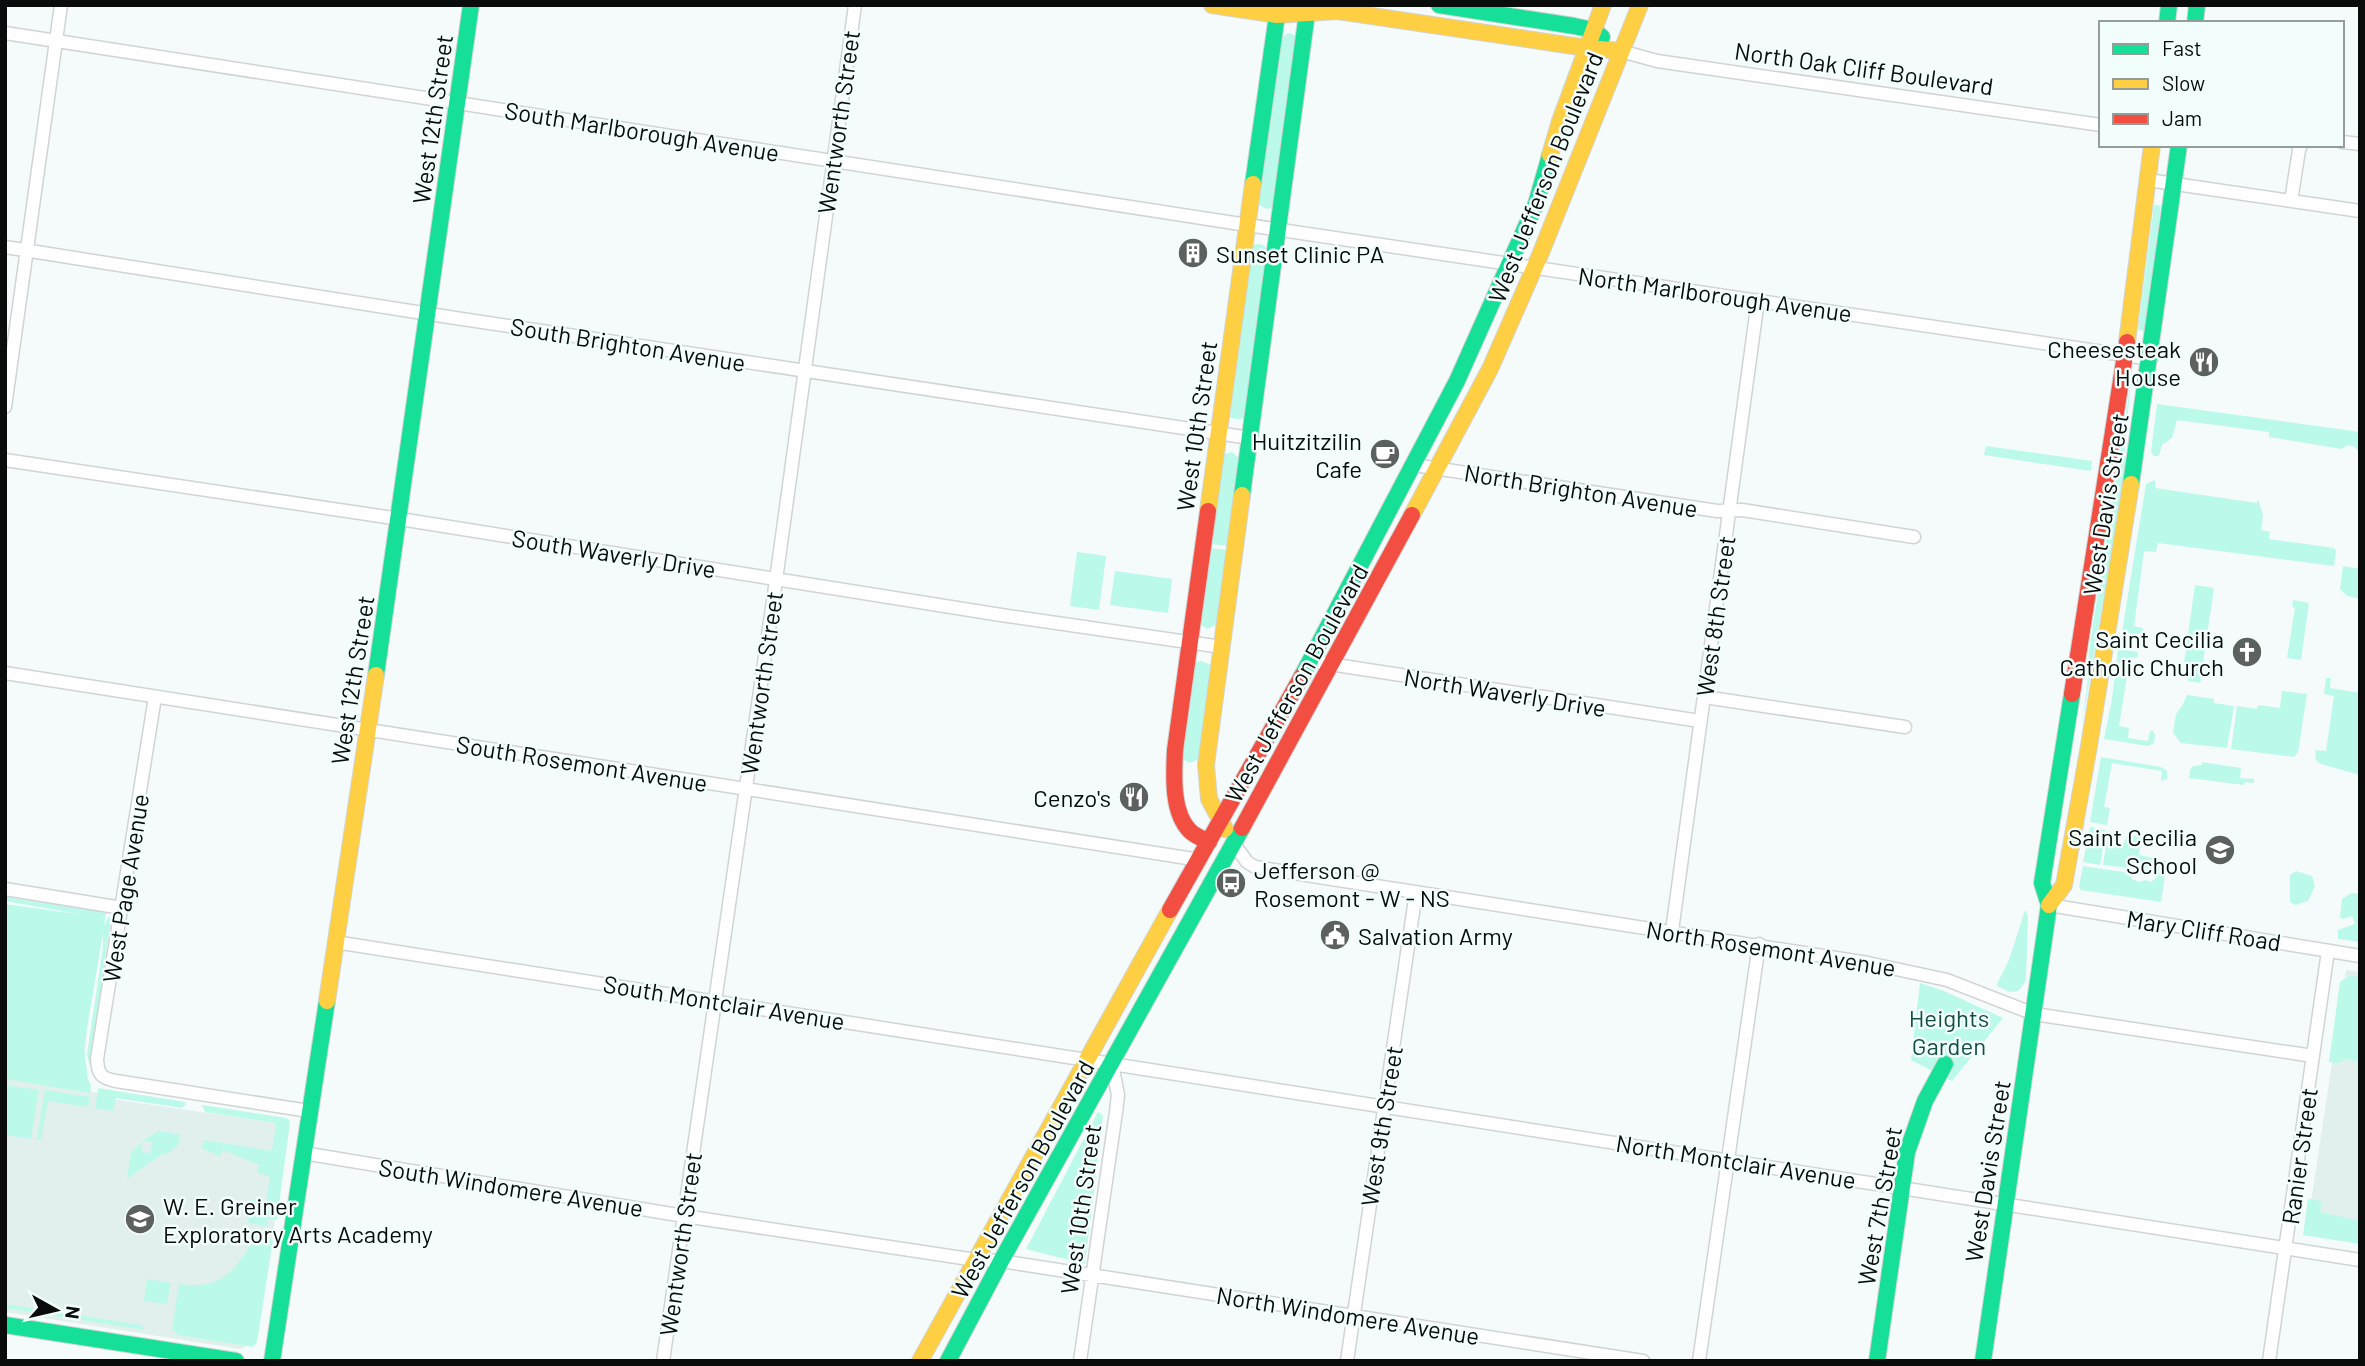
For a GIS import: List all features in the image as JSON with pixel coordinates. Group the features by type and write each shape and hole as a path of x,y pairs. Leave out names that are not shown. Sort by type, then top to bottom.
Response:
{"main road":[{"name":"West 12th Street","path":"272,1361 400,519 471,5"},
{"name":"North Oak Cliff Boulevard","path":"1212,5 1338,11 1621,51"},
{"name":"North Oak Cliff Boulevard","path":"1439,5 1593,30 1621,51"},
{"name":"West Jefferson Boulevard","path":"920,1361 1310,661 1457,381 1542,189 1560,121 1603,5"},
{"name":"West Jefferson Boulevard","path":"948,1361 1332,665 1490,369 1640,5"},
{"path":"1234,844 1208,799 1205,787 1206,765 1306,9"},
{"name":"West 10th Street","path":"1209,842 1184,824 1175,789 1175,750 1247,225 1280,10"},
{"name":"West Davis Street","path":"1983,1361 2049,905 2042,883 2125,355 2152,147"},
{"name":"West Davis Street","path":"2049,905 2064,885 2089,746 2151,359 2179,147"},
{"name":"West 7th Street","path":"1877,1361 1908,1152 1925,1101 1945,1064"},
{"path":"5,1325 236,1361"}],"street":[{"path":"5,407 61,5"},
{"name":"Wentworth Street","path":"663,1361 776,580 855,5"},
{"name":"South Marlborough Avenue","path":"5,33 1279,229"},
{"name":"North Oak Cliff Boulevard","path":"1621,51 1657,61 2099,125"},
{"path":"2291,201 2300,147"},
{"path":"2148,180 2360,211"},
{"name":"North Marlborough Avenue","path":"1279,229 2151,359"},
{"name":"South Brighton Avenue","path":"5,247 1250,438"},
{"name":"West 8th Street","path":"1672,931 1758,300"},
{"name":"South Waverly Drive","path":"5,460 1222,647"},
{"name":"North Brighton Avenue","path":"1414,465 1717,511 1755,512 1914,537"},
{"name":"North Waverly Drive","path":"1310,661 1700,721"},
{"name":"South Rosemont Avenue","path":"5,673 1200,860"},
{"name":"West Page Avenue","path":"155,697 97,1059 98,1072 103,1078 309,1111"},
{"path":"1704,697 1905,727"},
{"name":"North Rosemont Avenue","path":"1234,844 1247,862 1255,867 1759,944 1930,975 2034,1014 2313,1056"},
{"path":"5,889 122,908"},
{"name":"West 9th Street","path":"1347,1361 1416,892"},
{"name":"Mary Cliff Road","path":"2049,905 2360,956"},
{"name":"South Montclair Avenue","path":"335,942 1112,1064"},
{"path":"1699,1361 1759,944"},
{"name":"Ranier Street","path":"2269,1361 2328,951"},
{"name":"North Montclair Avenue","path":"1112,1064 2360,1260"},
{"name":"West 10th Street","path":"1080,1361 1118,1095 1112,1064"},
{"name":"South Windomere Avenue","path":"303,1153 684,1216 1093,1275"},
{"name":"North Windomere Avenue","path":"1093,1275 1643,1361"}],"shaded area":[{"path":"2346,970 2360,972 2360,1243 2306,1235"},
{"name":"W. E. Greiner Exploratory Arts Academy","path":"5,1017 87,1030 84,1069 91,1091 112,1099 290,1125 256,1342 240,1349 5,1312"}],"green space":[{"path":"1289,33 1297,36 1275,206 1268,209 1257,201 1280,38"},
{"path":"2154,205 2161,206 2145,331 2138,330"},
{"path":"1258,244 1268,250 1245,417 1236,419 1230,417 1253,245"},
{"path":"2131,381 2125,472 2082,724 2089,651"},
{"path":"2157,404 2360,432 2360,452 2353,446 2347,445 2342,449 2269,437 2269,432 2177,420 2172,438 2162,445 2159,456 2154,456 2151,452"},
{"path":"1986,446 2092,461 2091,471 1984,455"},
{"path":"1232,452 1239,458 1228,546 1209,544 1222,455"},
{"path":"2155,480 2155,488 2257,503 2258,499 2263,515 2261,530 2270,532 2269,539 2334,548 2334,566 2158,543 2156,552 2144,551 2134,626 2143,628 2143,632 2122,632 2146,484"},
{"path":"1209,548 1228,550 1216,625 1207,629 1199,623"},
{"path":"1077,552 1106,556 1099,610 1070,606"},
{"path":"2343,566 2360,569 2360,599 2347,596 2340,589"},
{"path":"1115,571 1172,579 1168,613 1110,605"},
{"path":"2195,585 2214,588 2200,683 2188,681 2189,670 2184,663"},
{"path":"2293,600 2309,603 2301,660 2287,658 2295,608 2292,607"},
{"path":"2118,649 2138,652 2137,658 2130,657 2119,726 2129,728 2128,738 2148,741 2150,731 2153,731 2154,743 2148,746 2104,739"},
{"path":"1195,662 1211,665 1199,759 1190,763 1180,758"},
{"path":"2326,678 2331,678 2330,688 2360,693 2360,775 2321,764 2316,760 2315,750 2326,751 2334,696 2324,694"},
{"path":"2282,691 2307,694 2298,752 2294,757 2231,749 2237,706 2280,708"},
{"path":"2187,695 2214,699 2214,703 2234,706 2227,748 2181,743 2173,733 2176,714"},
{"path":"2101,757 2161,767 2167,771 2167,779 2161,781 2162,771 2112,763 2104,807 2110,808 2107,825 2090,822"},
{"path":"2202,762 2241,768 2240,778 2254,779 2254,783 2245,782 2244,785 2189,778 2193,766 2202,765"},
{"path":"2090,827 2106,830 2100,865 2083,862"},
{"path":"2108,831 2115,834 2114,844 2123,845 2128,834 2142,837 2139,855 2167,861 2161,902 2081,890 2079,887 2083,866 2129,873 2132,879 2139,882 2151,882 2156,878 2155,870 2142,865 2130,868 2103,865"},
{"path":"2296,871 2312,876 2315,886 2308,901 2295,905 2290,902 2290,875"},
{"path":"2351,893 2360,894 2360,942 2338,939 2338,930 2355,924 2352,916 2343,919 2340,917 2342,899"},
{"path":"5,897 103,912 106,913 104,926 109,916 111,919 90,1068 87,1054 103,933 84,1047 90,1093 5,1079 5,904 84,915 5,901"},
{"path":"2025,910 2028,916 2026,979 2018,991 2011,992 1997,984 2009,960"},
{"path":"2349,976 2360,977 2360,1062 2344,1059 2339,1063 2329,1062 2340,982"},
{"name":"Heights Garden","path":"1920,983 2003,1018 1952,1081 1911,1060"},
{"path":"5,1085 39,1090 31,1139 5,1135"},
{"path":"98,1088 186,1104 182,1108 116,1098 113,1111 95,1108"},
{"path":"45,1090 90,1097 88,1107 48,1101 41,1140 37,1140"},
{"path":"202,1105 286,1118 290,1121 277,1220 268,1218 267,1226 248,1223 251,1199 266,1201 270,1177 257,1172 259,1165 223,1150 220,1156 201,1148 205,1140 272,1151 276,1123 205,1112"},
{"path":"1098,1112 1103,1116 1085,1264 1026,1249"},
{"path":"158,1131 178,1134 178,1145 127,1179 131,1152 143,1142 141,1152 150,1153 152,1142 143,1141"},
{"path":"2308,1199 2322,1201 2320,1212 2360,1221 2360,1244 2303,1235"},
{"path":"254,1238 273,1240 257,1342 253,1347 178,1335 172,1328 179,1284 206,1284 225,1276 240,1260"},
{"path":"147,1279 171,1283 167,1304 144,1301"},
{"path":"5,1304 142,1325 145,1330 5,1308"}],"traffic: fast":[{"path":"376,675 471,5"},
{"path":"1253,184 1277,15 1283,5"},
{"path":"1242,495 1307,13 1304,5"},
{"path":"1439,5 1574,26 1593,30 1602,37"},
{"path":"2167,21 2169,5"},
{"path":"2195,21 2197,5"},
{"path":"2131,484 2179,147"},
{"path":"1302,676 1457,381 1536,204 1550,155"},
{"path":"1983,1361 2049,905 2042,883 2072,694"},
{"path":"948,1361 1242,828"},
{"path":"272,1361 327,1001"},
{"path":"1877,1361 1907,1152 1925,1101 1945,1064"},
{"path":"5,1325 236,1361"}],"traffic: slow":[{"path":"1212,5 1277,15 1338,11 1621,51"},
{"path":"1550,155 1603,5"},
{"path":"1412,515 1490,369 1540,255 1640,5"},
{"path":"2127,342 2152,147"},
{"path":"1208,511 1253,184"},
{"path":"2049,905 2064,885 2131,484"},
{"path":"1225,829 1209,799 1206,765 1242,495"},
{"path":"327,1001 376,675"},
{"path":"920,1361 1170,910"}],"traffic: jam":[{"path":"2072,694 2127,342"},
{"path":"1208,511 1174,770 1177,803 1184,823 1192,833 1209,842"},
{"path":"1242,828 1412,515"},
{"path":"1170,910 1302,676"}],"place":[{"name":"Sunset Clinic PA","path":"1193,253"},
{"name":"Cheesesteak House","path":"2204,362"},
{"name":"Huitzitzilin Cafe","path":"1385,454"},
{"name":"Saint Cecilia Catholic Church","path":"2247,652"},
{"name":"Cenzo's","path":"1134,797"},
{"name":"Saint Cecilia School","path":"2220,850"},
{"name":"Jefferson @ Rosemont - W - NS","path":"1231,883"},
{"name":"Salvation Army","path":"1335,935"},
{"name":"W. E. Greiner Exploratory Arts Academy","path":"140,1219"}]}
